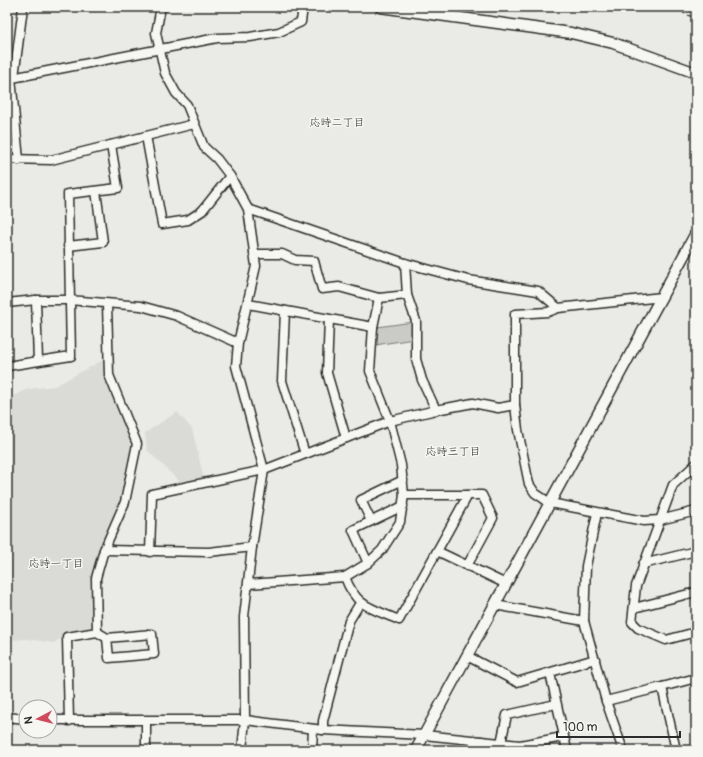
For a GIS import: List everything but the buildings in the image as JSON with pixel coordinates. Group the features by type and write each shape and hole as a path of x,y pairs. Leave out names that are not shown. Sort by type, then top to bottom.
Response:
{"street":[{"path":"19,160 10,78 23,7"},
{"path":"161,7 156,33 158,50 165,73 176,93 186,105 204,147 217,159 230,176 248,209 256,266 238,343 236,366 264,470 252,547 244,617 245,720 242,750"},
{"path":"10,78 217,38 250,37 279,32 301,22 303,7"},
{"path":"380,7 442,11 571,33 613,43 696,73"},
{"path":"7,159 51,160 194,124"},
{"path":"146,136 162,224 188,220 202,211 230,176"},
{"path":"7,366 71,356 68,300 68,194 118,188 111,145"},
{"path":"68,246 103,242 96,191"},
{"path":"248,209 404,263 468,280 538,291 558,308"},
{"path":"416,750 696,233"},
{"path":"254,254 282,254 295,260 314,261 322,289 340,287 379,298 407,295"},
{"path":"404,263 407,295 416,321 416,359 422,380 436,410"},
{"path":"662,297 558,308 548,312 515,314 515,405 518,430 529,484 535,493 550,503 644,521 660,520 696,511"},
{"path":"248,584 344,577 368,563 382,550 393,536 400,522 404,495 401,465 390,421 370,371 373,327 379,298"},
{"path":"36,300 38,361"},
{"path":"7,303 36,300 68,300 141,306 178,316 238,343"},
{"path":"96,632 96,578 104,550 125,502 137,444 109,375 107,304"},
{"path":"248,304 373,327"},
{"path":"285,312 282,381 305,454"},
{"path":"329,319 327,373 346,438"},
{"path":"150,552 152,494 264,470 390,421 473,403 498,408 515,405"},
{"path":"696,465 673,485 636,586 632,622 638,628 666,640 696,632"},
{"path":"371,521 361,500 402,480"},
{"path":"404,495 482,495 493,518 467,566"},
{"path":"344,577 360,603 399,620 468,495"},
{"path":"368,563 353,530 403,506"},
{"path":"597,513 586,566 584,621 606,701 622,750"},
{"path":"104,550 210,552 252,547"},
{"path":"437,551 506,584"},
{"path":"643,564 696,551"},
{"path":"634,608 696,592"},
{"path":"323,730 349,621 360,603"},
{"path":"495,605 584,621"},
{"path":"68,721 67,637 96,632 107,638 152,634 154,654 109,658 107,638"},
{"path":"467,656 517,682 595,660"},
{"path":"550,673 567,750"},
{"path":"606,701 662,688 696,678"},
{"path":"662,688 676,750"},
{"path":"501,743 507,715 556,704"},
{"path":"7,717 18,719"},
{"path":"58,720 245,720 323,730 424,735 501,743 521,748 563,737"},
{"path":"146,721 146,750"},
{"path":"312,750 313,729"},
{"path":"479,750 481,741"}],"path":[{"path":"672,7 696,19"}],"shaded area":[{"path":"413,322 414,339 375,345 377,327"},
{"path":"105,359 133,445 119,508 99,551 94,628 92,630 65,635 54,643 27,639 7,640 7,399 28,389 55,386"},
{"path":"177,412 192,429 204,479 182,484 147,450 145,433"}],"district":[{"name":"応時二丁目","path":"337,122"},
{"name":"応時三丁目","path":"453,451"},
{"name":"応時一丁目","path":"56,563"}]}
